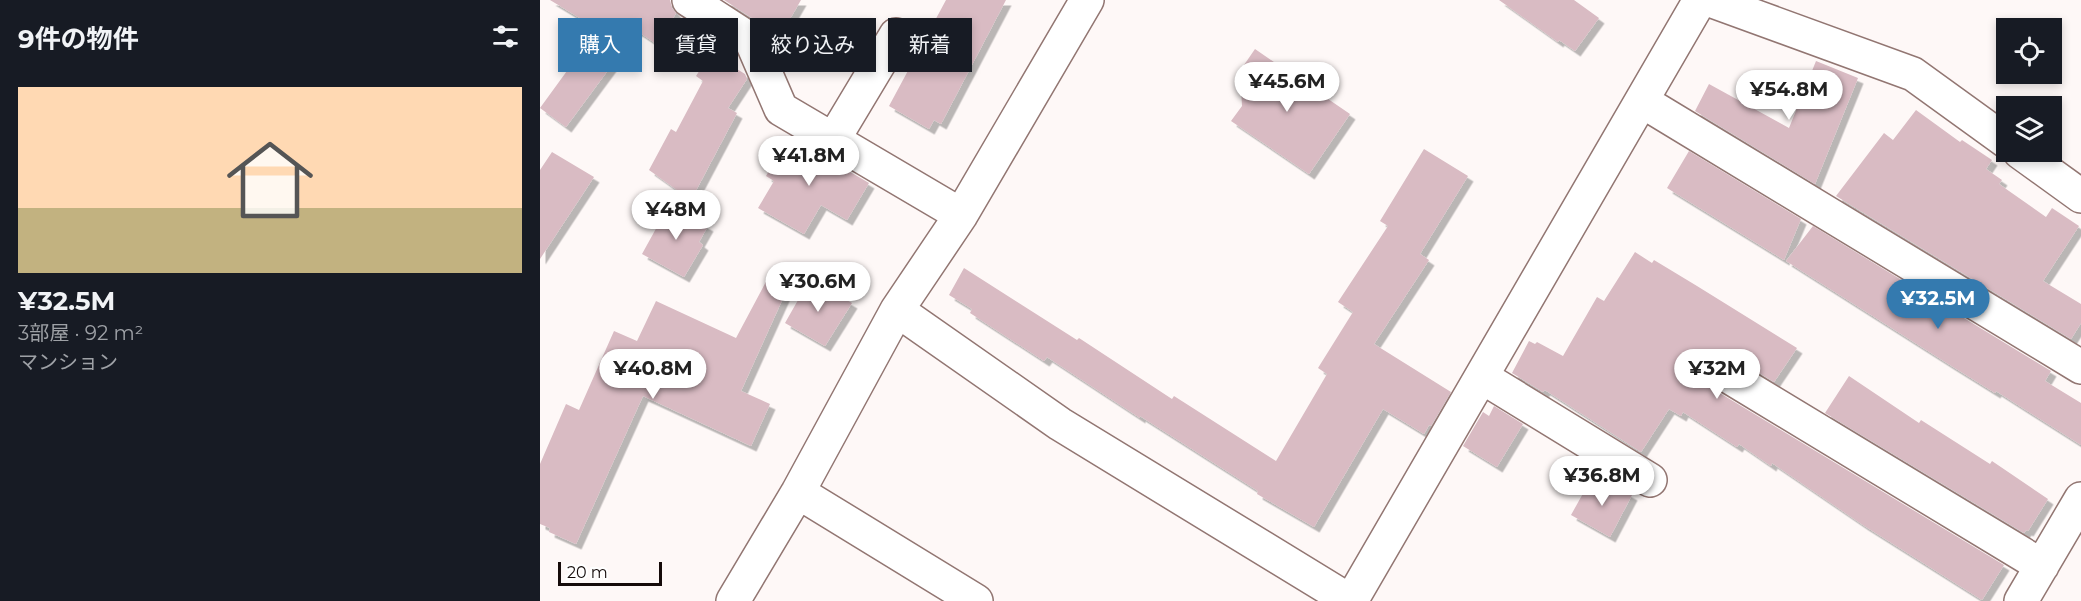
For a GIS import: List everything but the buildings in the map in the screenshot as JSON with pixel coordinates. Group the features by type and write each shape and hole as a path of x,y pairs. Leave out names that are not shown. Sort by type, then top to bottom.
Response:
{"street":[{"path":"689,0 751,40 782,110 961,215"},
{"path":"733,601 798,492 897,310 961,215 1087,0"},
{"path":"897,310 1060,424 1351,601 1701,0"},
{"path":"1710,0 1913,74 1996,134"},
{"path":"833,140 888,48"},
{"path":"1642,101 2081,367"},
{"path":"2034,162 2081,196"},
{"path":"1728,376 2042,566"},
{"path":"1482,377 1650,480"},
{"path":"798,492 976,601"},
{"path":"2021,601 2081,499"}]}
